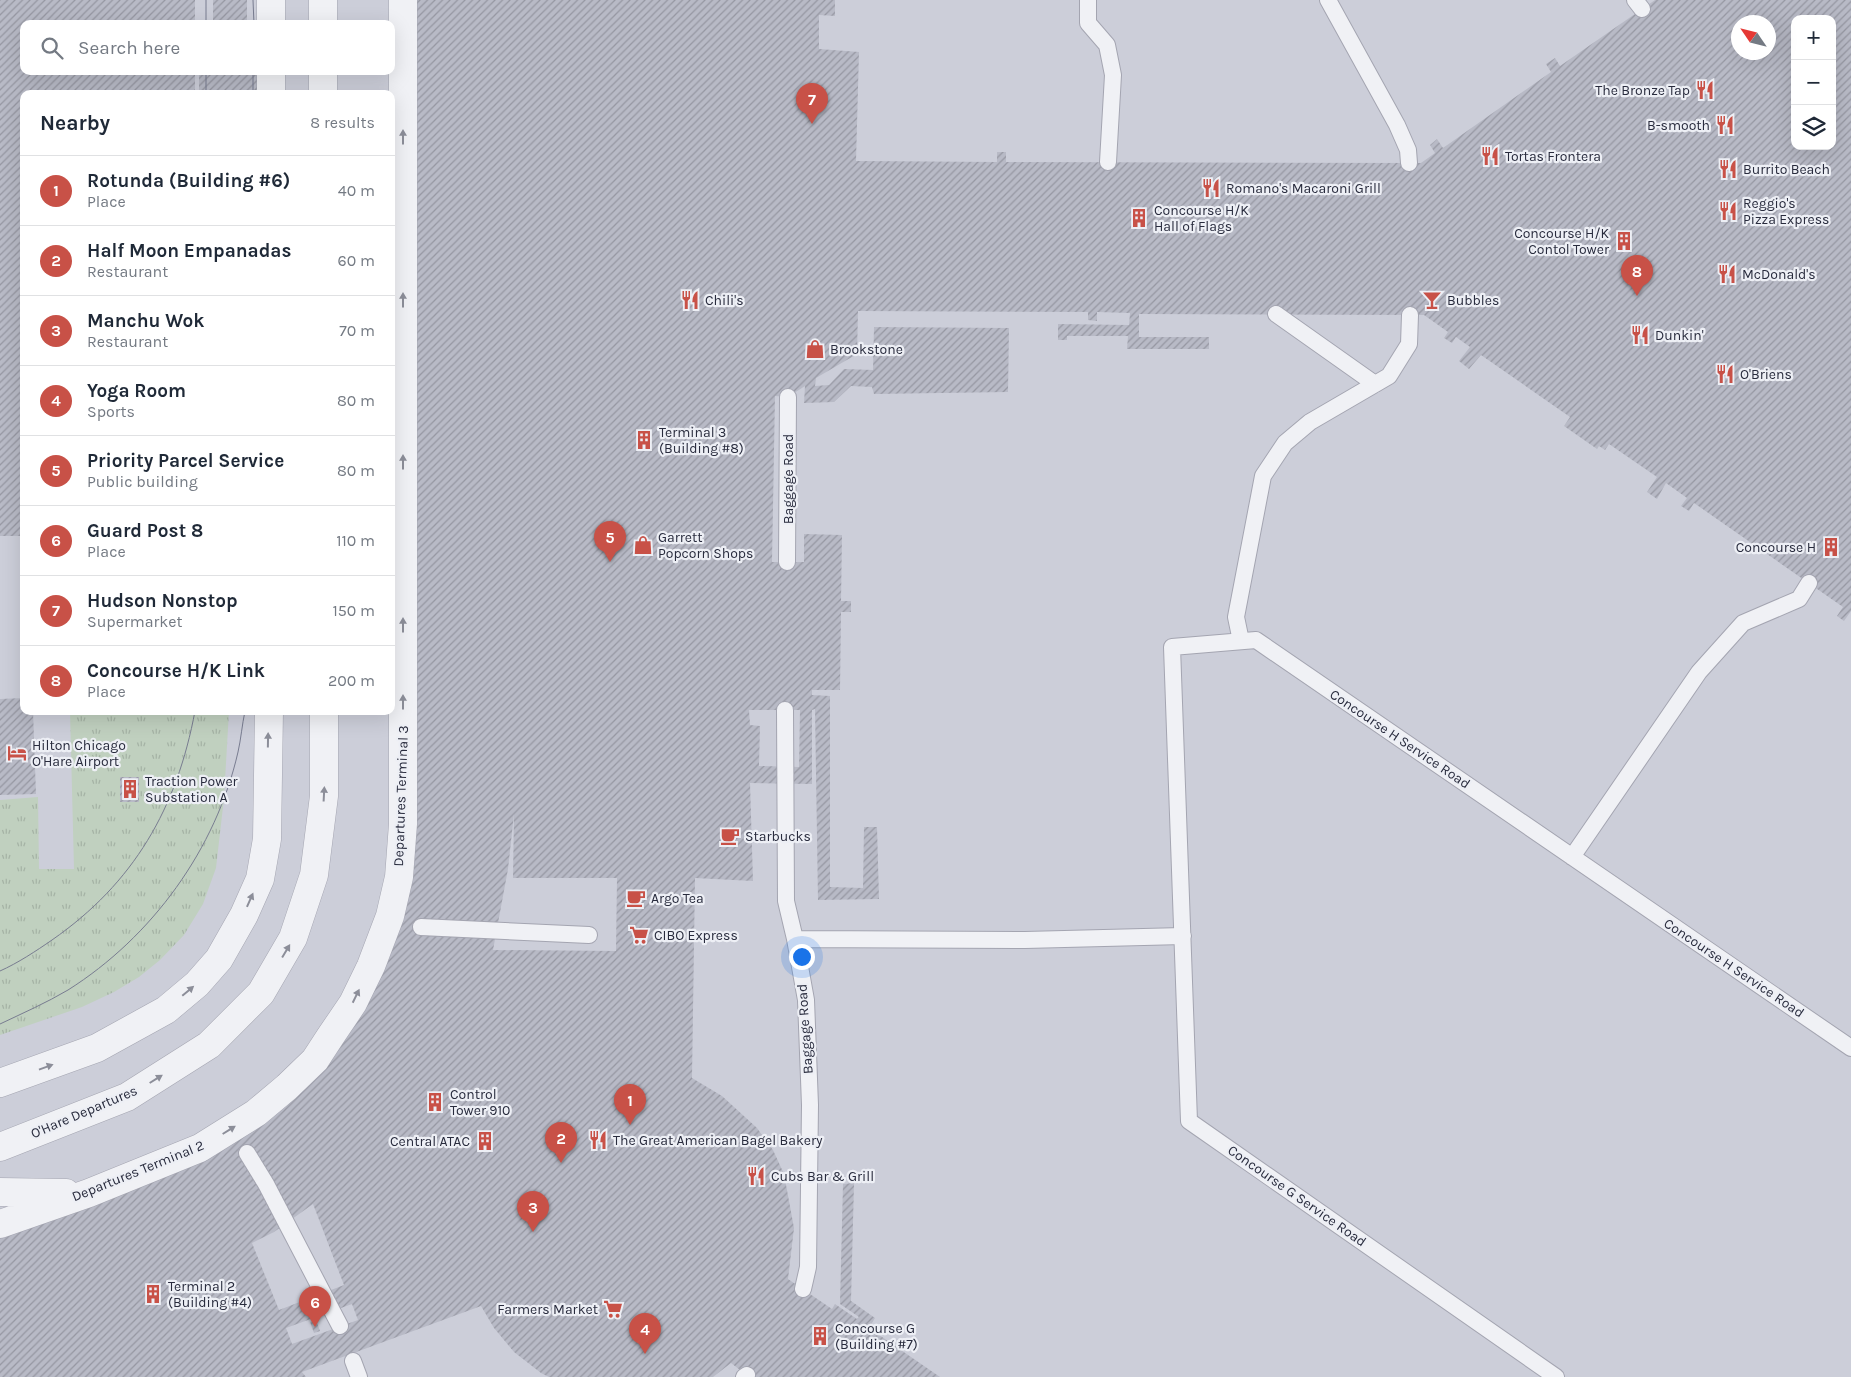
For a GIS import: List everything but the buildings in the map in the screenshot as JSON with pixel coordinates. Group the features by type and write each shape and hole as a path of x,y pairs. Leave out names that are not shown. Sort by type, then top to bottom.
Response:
{"street":[{"path":"271,0 271,20"},
{"path":"323,0 323,20"},
{"name":"Departures Terminal 3","path":"330,1037 353,1003 371,966 390,916 399,878 403,824 401,5"},
{"path":"271,75 271,90"},
{"path":"323,75 323,90"},
{"path":"395,657 403,674"},
{"path":"0,1083 97,1048 166,1010 197,984 219,958 244,916 260,879 267,839 269,715"},
{"name":"O'Hare Departures","path":"0,1147 128,1097 209,1045 261,993 293,938 314,875 324,796 324,715"},
{"name":"Departures Terminal 2","path":"0,1224 89,1194 200,1148 256,1114 314,1060 330,1037"},
{"path":"0,1192 89,1194"}],"lane":[{"path":"1088,0 1088,23 1107,46 1113,75 1108,162"},
{"path":"1328,0 1397,125 1408,150 1409,163"},
{"path":"1276,314 1375,384"},
{"path":"1241,641 1236,617 1263,476 1285,443 1310,422 1389,376 1409,344 1410,315"},
{"name":"Baggage Road","path":"787,562 788,396"},
{"path":"1572,857 1699,672 1743,623 1799,599 1810,583"},
{"name":"Concourse H Service Road","path":"1183,936 1172,647 1256,640 1851,1048"},
{"name":"Baggage Road","path":"786,710 786,901 806,1000 810,1105 808,1267 803,1289"},
{"path":"421,927 589,935"},
{"path":"795,939 1025,940 1183,936"},
{"name":"Concourse G Service Road","path":"1183,936 1189,1121 1556,1377"},
{"path":"247,1153 266,1184 340,1326"},
{"path":"353,1361 359,1377"}],"shaded area":[{"path":"0,0 1851,0 1851,1377 0,1377"}],"green space":[{"path":"70,715 229,715 224,798 216,868 203,904 184,935 160,960 139,977 114,992 82,1007 0,1035 0,800 38,797 39,869 74,869"}],"tram line":[{"path":"206,0 206,20"},
{"path":"253,0 254,20"},
{"path":"206,75 206,90"},
{"path":"253,75 253,90"},
{"path":"0,971 40,948 81,918 129,868 148,840 177,780 194,715"},
{"path":"0,1024 60,995 99,969 153,917 176,888 197,856 214,823 228,788 238,752 244,715"}],"place":[{"name":"The Bronze Tap","path":"1705,90"},
{"name":"Hudson Nonstop","path":"812,124"},
{"name":"B-smooth","path":"1725,125"},
{"name":"Tortas Frontera","path":"1490,156"},
{"name":"Burrito Beach","path":"1728,169"},
{"name":"Romano's Macaroni Grill","path":"1211,188"},
{"name":"Reggio's Pizza Express","path":"1728,211"},
{"name":"Concourse H/K Hall of Flags","path":"1139,218"},
{"name":"Concourse H/K Contol Tower","path":"1624,241"},
{"name":"McDonald's","path":"1727,274"},
{"name":"Concourse H/K Link","path":"1637,296"},
{"name":"Chili's","path":"690,300"},
{"name":"Bubbles","path":"1432,300"},
{"name":"Dunkin'","path":"1640,335"},
{"name":"Brookstone","path":"815,349"},
{"name":"O'Briens","path":"1725,374"},
{"name":"Terminal 3 (Building #8)","path":"644,440"},
{"name":"Garrett Popcorn Shops","path":"643,545"},
{"name":"Concourse H","path":"1831,547"},
{"name":"Priority Parcel Service","path":"610,562"},
{"name":"Hilton Chicago O'Hare Airport","path":"17,753"},
{"name":"Traction Power Substation A","path":"130,789"},
{"name":"Starbucks","path":"730,836"},
{"name":"Argo Tea","path":"636,898"},
{"name":"CIBO Express","path":"639,935"},
{"name":"Control Tower 910","path":"435,1102"},
{"name":"Rotunda (Building #6)","path":"630,1125"},
{"name":"The Great American Bagel Bakery","path":"598,1140"},
{"name":"Central ATAC","path":"485,1141"},
{"name":"Half Moon Empanadas","path":"561,1163"},
{"name":"Cubs Bar & Grill","path":"756,1176"},
{"name":"Manchu Wok","path":"533,1232"},
{"name":"Terminal 2 (Building #4)","path":"153,1294"},
{"name":"Farmers Market","path":"613,1309"},
{"name":"Guard Post 8","path":"315,1327"},
{"name":"Concourse G (Building #7)","path":"820,1336"},
{"name":"Yoga Room","path":"645,1354"}]}
